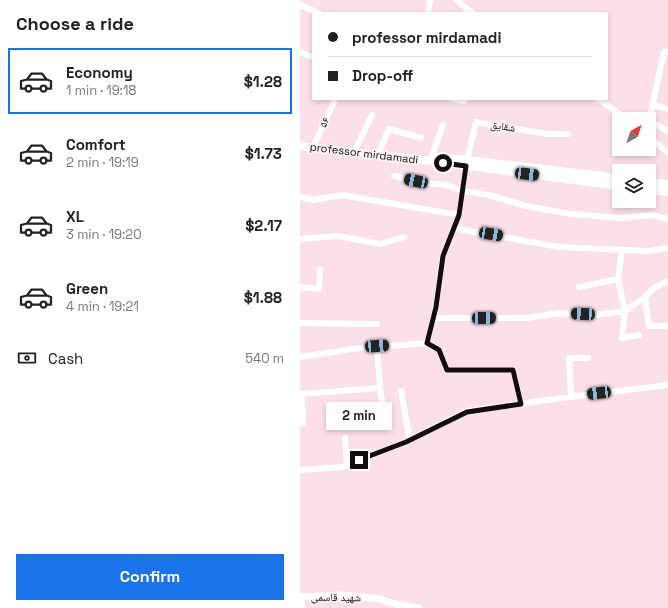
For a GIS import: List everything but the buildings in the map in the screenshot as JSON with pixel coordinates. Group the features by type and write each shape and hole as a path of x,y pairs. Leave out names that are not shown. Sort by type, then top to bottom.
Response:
{"main road":[{"name":"professor mirdamadi","path":"300,141 432,156 466,163 612,185"},
{"name":"professor mirdamadi","path":"300,146 612,177"},
{"path":"656,183 668,184"},
{"path":"656,191 668,192"}],"street":[{"path":"428,12 430,0"},
{"path":"457,0 472,12"},
{"path":"300,5 317,12"},
{"path":"300,52 312,58"},
{"path":"651,112 664,52 668,52"},
{"path":"458,100 464,101"},
{"path":"599,100 617,112"},
{"name":"۵۶","path":"314,143 334,102"},
{"path":"652,105 668,109"},
{"path":"356,148 372,115"},
{"name":"شقایق","path":"466,163 476,122 547,134 568,134"},
{"path":"432,156 443,125"},
{"path":"656,125 668,131"},
{"path":"380,150 389,129 421,138"},
{"path":"656,143 668,153"},
{"path":"427,343 436,307 443,256 459,215 466,163"},
{"path":"394,176 427,183 446,185 463,191 489,195 526,206 571,214 622,218 652,215 668,219"},
{"path":"300,197 313,200 342,195 459,215"},
{"path":"453,228 559,247 622,250 668,248"},
{"path":"300,239 337,236 381,244 404,237"},
{"path":"622,250 618,279 625,311 622,338 639,336"},
{"path":"300,287 319,288 320,269"},
{"path":"579,286 618,279"},
{"path":"433,318 527,318 558,313 595,315 625,311 646,297 654,288 668,281"},
{"path":"646,297 649,326 668,326"},
{"path":"300,323 377,324"},
{"path":"300,357 352,348 427,343 439,350 447,370 513,370 521,404"},
{"path":"377,346 380,388 386,427"},
{"path":"572,396 569,358 588,358"},
{"path":"300,470 343,467 410,440 467,412 572,396 668,385"},
{"path":"303,423 301,394 380,388"},
{"path":"401,391 410,440"},
{"path":"345,438 347,465"},
{"name":"شهید قاسمی","path":"301,597 343,595 380,599 391,605 419,608"},
{"path":"301,597 303,608"}],"route":[{"path":"359,460 406,442 467,412 521,404 513,370 447,370 439,350 427,343 436,307 443,256 459,215 466,166 443,163"}]}
